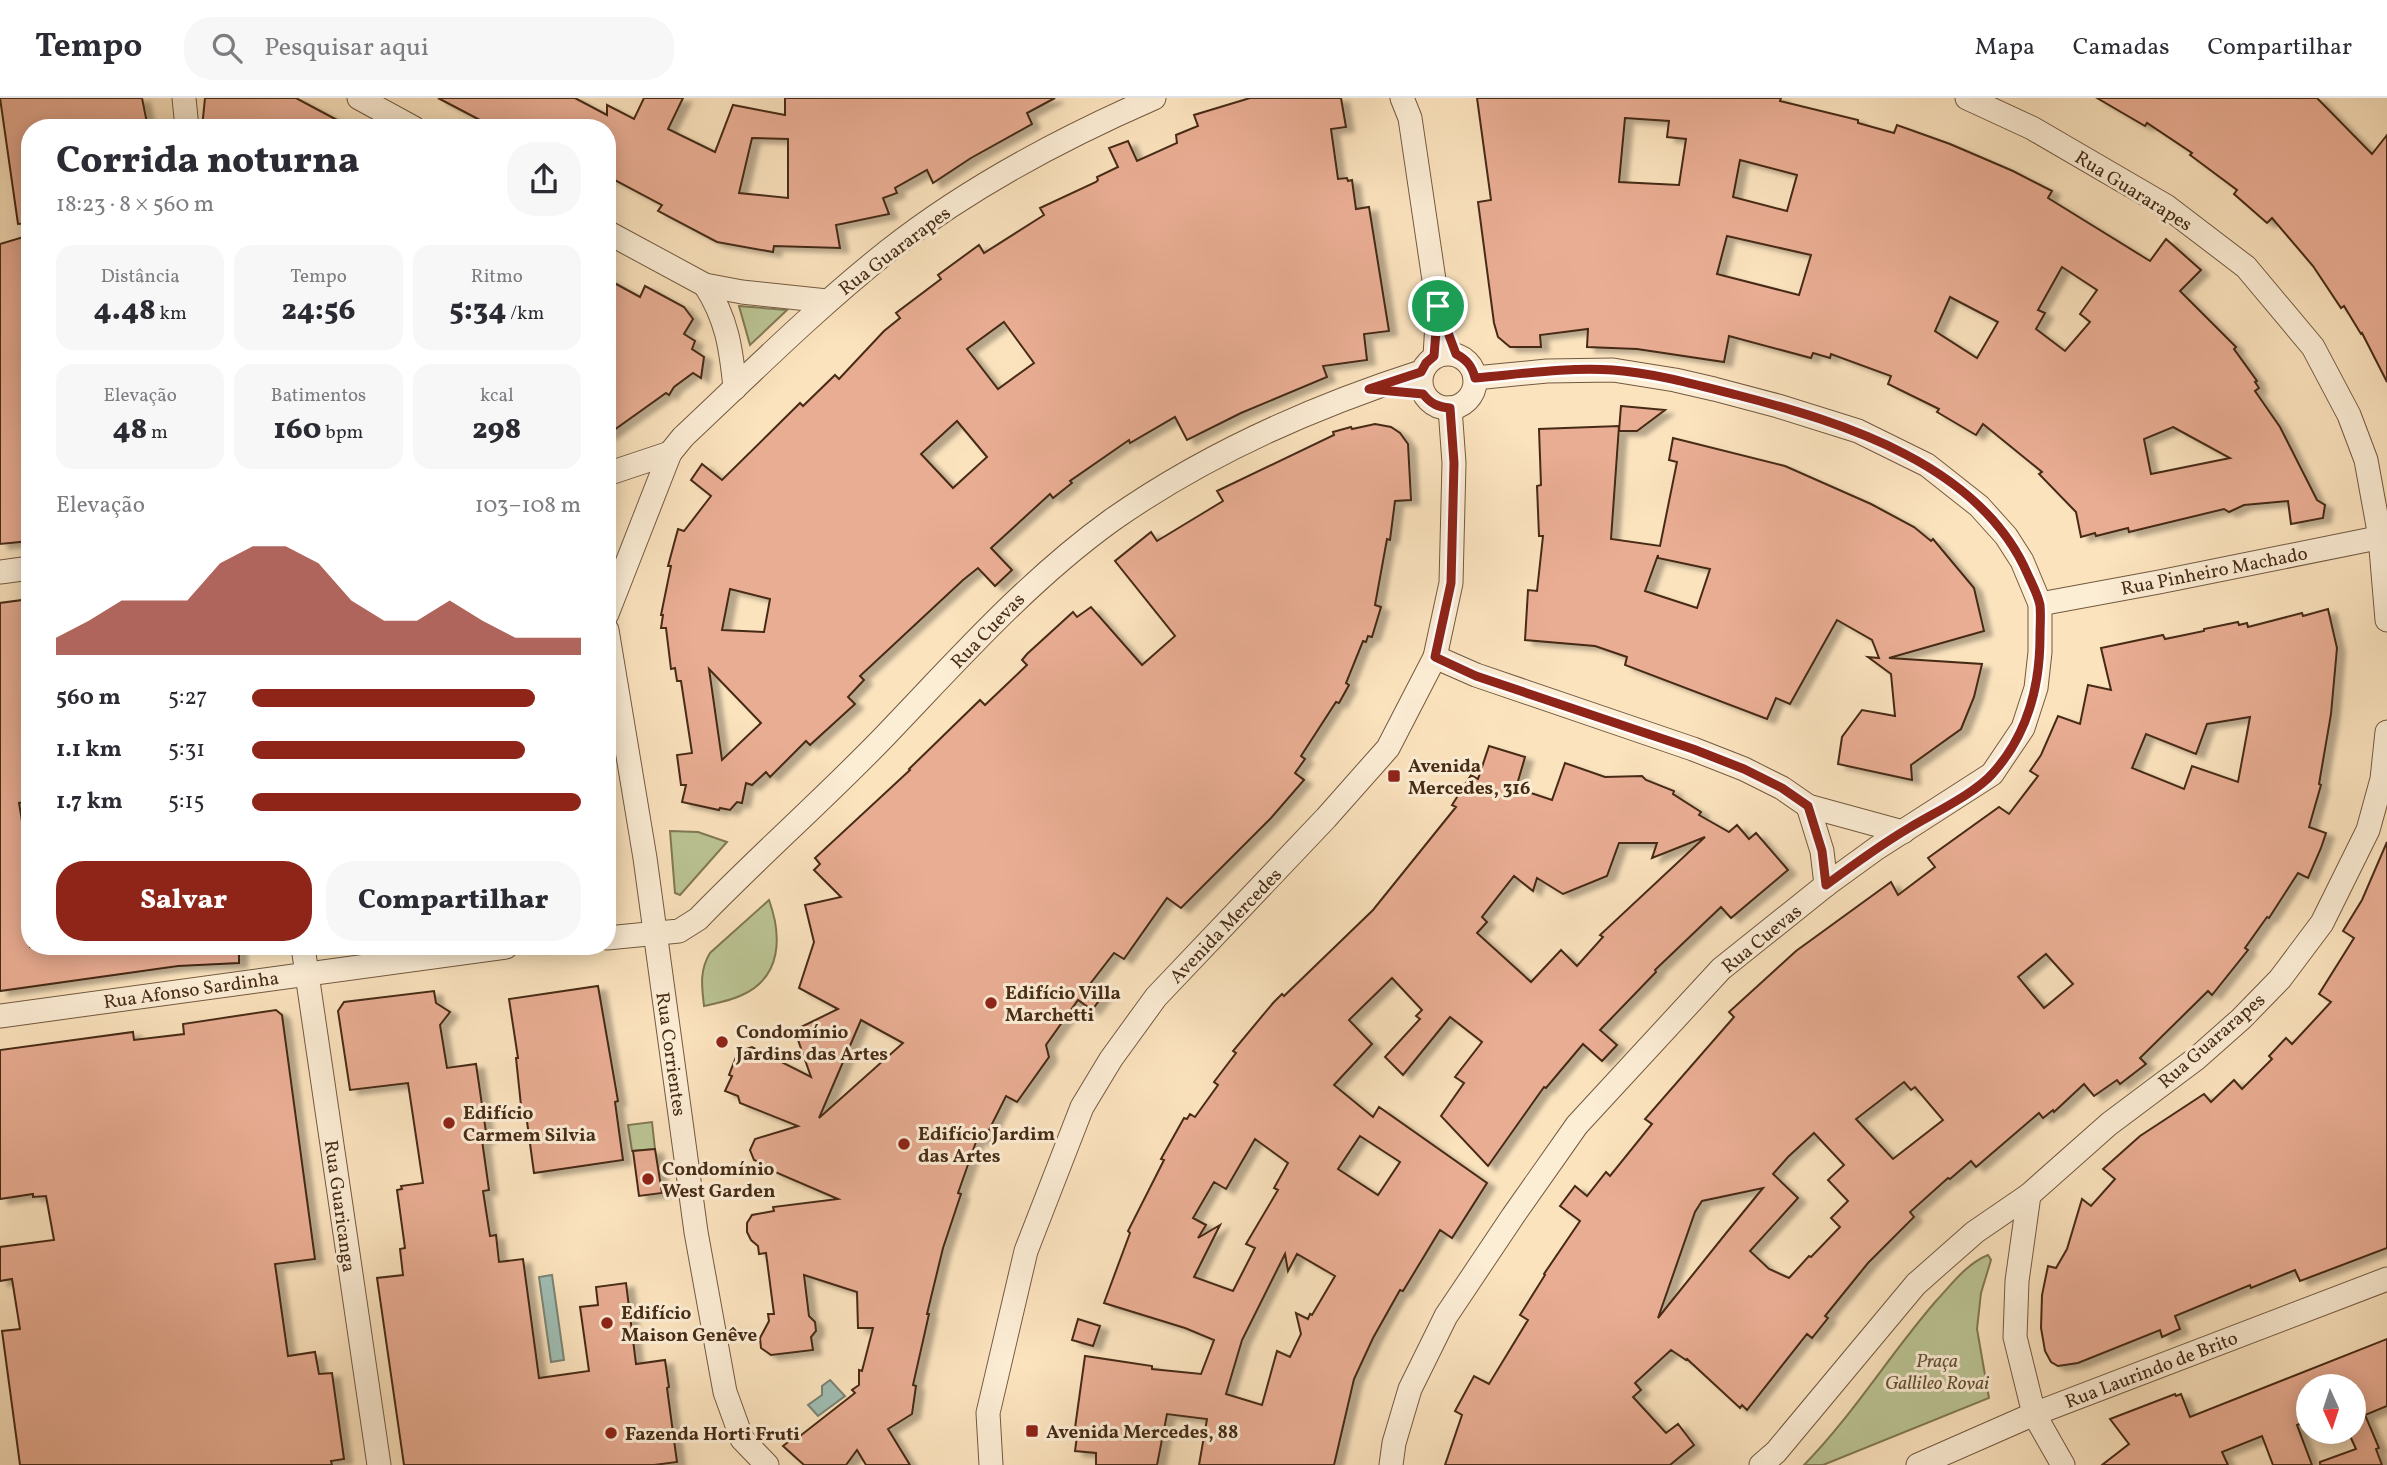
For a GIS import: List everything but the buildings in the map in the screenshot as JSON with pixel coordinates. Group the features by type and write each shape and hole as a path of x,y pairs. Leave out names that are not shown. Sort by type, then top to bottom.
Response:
{"street":[{"path":"184,98 186,119"},
{"path":"359,98 398,119"},
{"name":"Rua Guararapes","path":"670,453 683,437 827,301 890,250 978,189 1046,148 1154,98"},
{"name":"Rua Guararapes","path":"1967,98 2032,128 2166,206 2246,267 2313,348 2349,415 2366,460 2384,536 2387,620"},
{"path":"1409,105 1438,306 1430,402 1439,407 1450,408 1461,405 1469,398 1474,389 1475,378 1465,359 1434,369"},
{"path":"616,237 705,285 742,292 827,301"},
{"path":"705,285 719,306 724,321 735,388"},
{"name":"Rua Cuevas","path":"655,934 679,932 698,919 879,742 1025,590 1113,520 1187,474 1286,422 1369,389 1434,369"},
{"name":"Rua Cuevas","path":"1391,1465 1394,1444 1410,1389 1446,1316 1577,1125 1721,969 1826,885 1992,774 2023,728 2036,688 2040,652 2040,604 2022,561 2006,536 1979,506 1927,466 1858,431 1714,389 1613,370 1547,371 1475,378"},
{"name":"Avenida Mercedes","path":"988,1461 988,1413 1026,1251 1083,1107 1111,1059 1156,997 1326,818 1388,748 1435,657 1451,583 1454,463 1450,408"},
{"path":"616,471 670,453"},
{"path":"616,591 670,453"},
{"name":"Rua Pinheiro Machado","path":"2040,604 2384,536"},
{"path":"0,572 21,570"},
{"path":"1435,657 1476,676 1744,769 1782,788 1808,806 1903,832"},
{"name":"Rua Corrientes","path":"616,683 645,858 696,1232 725,1392 742,1439 767,1465"},
{"name":"Rua Guararapes","path":"1771,1461 1916,1284 1975,1232 2029,1195 2109,1124 2197,1058 2280,979 2322,923 2368,830 2382,779 2387,733"},
{"path":"1808,806 1822,851 1826,885"},
{"path":"616,936 655,934"},
{"name":"Rua Guaricanga","path":"304,955 379,1465"},
{"name":"Rua Afonso Sardinha","path":"0,1016 442,955"},
{"path":"2029,1195 2017,1281 2015,1337 2034,1414 2063,1465"},
{"name":"Rua Laurindo de Brito","path":"1918,1465 2034,1414 2387,1279"}],"green space":[{"path":"739,306 787,310 750,345"},
{"path":"670,831 698,832 727,842 680,895 675,893"},
{"path":"769,900 777,941 772,967 765,978 742,995 704,1006 703,973 710,953"},
{"path":"652,1122 655,1149 632,1151 628,1125"},
{"name":"Praça Gallileo Rovai","path":"1988,1255 1991,1260 1981,1293 1977,1329 1989,1398 1823,1465 1804,1465 1839,1426 1936,1301 1966,1269"}],"water":[{"path":"552,1275 564,1360 551,1362 539,1277"},
{"path":"830,1380 845,1396 818,1416 808,1405 822,1395 822,1386"}],"place":[{"name":"Avenida Mercedes, 316","path":"1394,776"},
{"name":"Edifício Villa Marchetti","path":"991,1003"},
{"name":"Condomínio Jardins das Artes","path":"722,1042"},
{"name":"Edifício Carmem Silvia","path":"449,1123"},
{"name":"Edifício Jardim das Artes","path":"904,1144"},
{"name":"Condomínio West Garden","path":"648,1179"},
{"name":"Edifício Maison Genêve","path":"607,1323"},
{"name":"Avenida Mercedes, 88","path":"1032,1431"},
{"name":"Fazenda Horti Fruti","path":"611,1433"}],"route":[{"path":"1438,306 1456,354 1465,359 1475,378 1547,371 1613,370 1714,389 1858,431 1927,466 1979,506 2006,536 2022,561 2040,604 2040,652 2036,688 2023,728 1992,774 1877,848 1826,885 1822,851 1808,806 1782,788 1744,769 1693,749 1476,676 1435,657 1451,583 1454,463 1450,408 1439,407 1423,394 1369,389 1421,372 1434,356 1438,306"}]}
